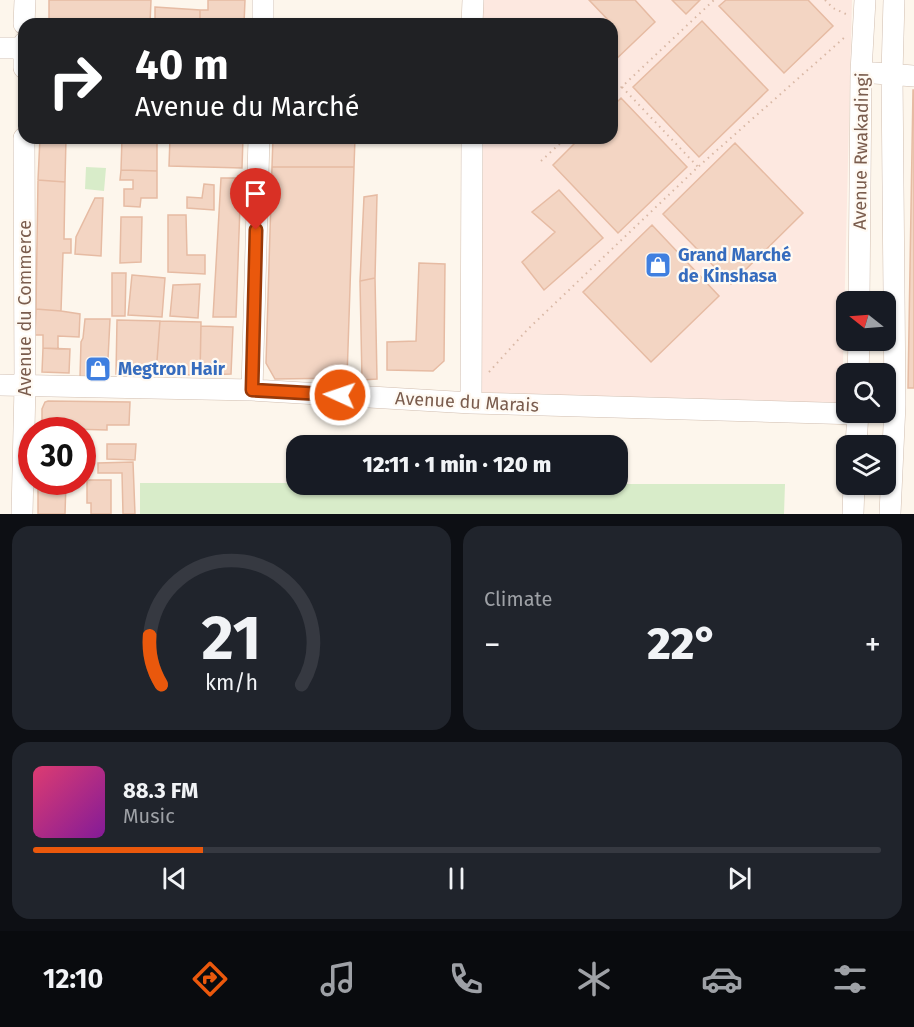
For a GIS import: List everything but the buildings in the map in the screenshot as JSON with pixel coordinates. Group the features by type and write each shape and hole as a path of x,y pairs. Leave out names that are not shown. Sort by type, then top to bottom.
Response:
{"street":[{"path":"24,18 25,0"},
{"path":"263,0 263,18"},
{"path":"472,18 473,0"},
{"name":"Avenue Rwakadingi","path":"859,291 861,72 865,0"},
{"path":"890,514 898,404 892,74 894,0"},
{"path":"0,48 18,48"},
{"path":"861,72 914,76"},
{"name":"Avenue du Commerce","path":"21,514 25,386 24,144"},
{"path":"252,390 259,144"},
{"path":"471,398 472,144"},
{"name":"Avenue du Marais","path":"0,385 252,390 836,412"},
{"path":"852,514 853,495"}],"path":[{"path":"618,91 714,0"},
{"path":"471,398 527,330 698,167 864,21 833,8 825,0"},
{"path":"622,87 698,167"},
{"path":"541,161 559,144"}],"shaded area":[{"name":"Grand Marché de Kinshasa","path":"473,0 852,0 845,291 836,291 836,351 843,351 843,363 836,363 836,404 471,392 472,144 618,144 618,18 473,18"}],"green space":[{"path":"86,167 106,168 104,191 85,189"},
{"path":"140,483 286,483 286,495 628,495 628,484 785,484 784,514 140,514"}],"place":[{"name":"Grand Marché de Kinshasa","path":"658,265"},
{"name":"Megtron Hair","path":"98,369"}],"route":[{"path":"256,230 252,390 340,395"}]}
